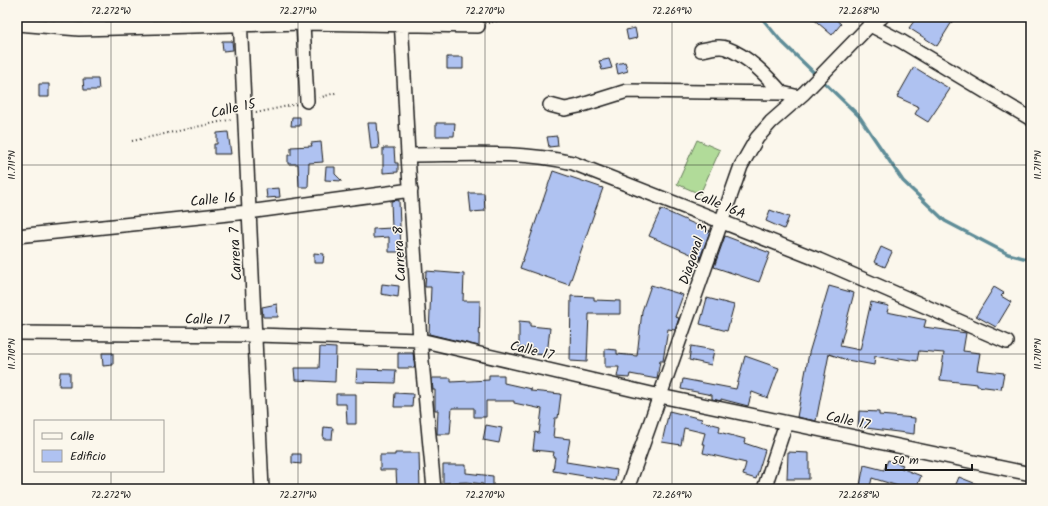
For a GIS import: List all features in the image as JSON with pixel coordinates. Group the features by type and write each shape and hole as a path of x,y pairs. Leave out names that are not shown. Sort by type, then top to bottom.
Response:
{"street":[{"name":"Diagonal 3","path":"627,489 741,166 757,138 771,122 825,71 870,21 882,17"},
{"path":"17,24 240,20 303,23 402,20 478,26"},
{"name":"Carrera 7","path":"240,20 262,489"},
{"name":"Carrera 8","path":"402,20 408,155 412,190 420,340 434,489"},
{"path":"870,21 1031,119"},
{"path":"303,23 307,101"},
{"path":"701,50 726,48 745,59 766,75 782,93"},
{"path":"550,105 565,109 627,91 782,93 801,95"},
{"name":"Calle 16A","path":"408,155 510,154 546,157 573,162 819,260 1007,342"},
{"name":"Calle 16","path":"17,236 248,212 412,190"},
{"name":"Calle 17","path":"17,333 420,340 660,396 1031,474"},
{"path":"764,489 786,423"}],"path":[{"path":"478,26 514,17"},
{"name":"Calle 15","path":"132,141 244,116 338,92"}],"green space":[{"path":"697,140 720,150 700,194 677,184"}],"building":[{"path":"811,17 833,17 841,24 832,35"},
{"path":"917,17 955,17 937,46 909,28"},
{"path":"635,28 637,38 628,40 626,30"},
{"path":"222,41 232,41 233,50 223,51"},
{"path":"447,57 463,57 463,69 447,69"},
{"path":"609,59 612,68 602,70 599,61"},
{"path":"625,62 628,71 618,74 616,64"},
{"path":"914,67 950,89 928,122 915,114 919,107 897,97"},
{"path":"83,79 98,79 99,90 84,90"},
{"path":"39,84 49,84 49,97 39,97"},
{"path":"292,117 300,117 300,126 291,126"},
{"path":"368,123 377,123 379,148 371,149"},
{"path":"436,123 455,123 454,136 436,136"},
{"path":"228,132 231,154 214,154 214,144 217,144 217,133"},
{"path":"557,136 558,146 549,147 547,137"},
{"path":"321,142 323,162 309,163 308,187 299,187 298,164 288,164 288,155 291,155 291,147 312,146 311,143"},
{"path":"383,148 394,148 395,163 398,163 398,172 383,173"},
{"path":"326,167 335,167 335,174 342,181 325,180"},
{"path":"553,171 603,188 569,285 520,268"},
{"path":"279,188 280,197 267,198 266,189"},
{"path":"469,193 484,193 485,211 471,212"},
{"path":"399,200 401,252 389,252 389,237 373,238 373,229 392,228 391,201"},
{"path":"661,209 710,231 700,258 649,236"},
{"path":"770,210 789,217 784,229 766,221"},
{"path":"725,236 770,253 759,282 714,267"},
{"path":"881,247 892,252 885,267 874,262"},
{"path":"314,253 324,254 323,263 314,263"},
{"path":"426,271 464,274 463,301 480,301 479,346 429,334 431,287 425,287"},
{"path":"382,284 399,286 398,297 381,294"},
{"path":"651,285 683,295 675,317 679,318 675,330 668,329 663,361 660,361 657,379 630,374 629,378 617,377 619,367 605,367 605,349 617,350 617,354 637,356 642,311"},
{"path":"829,286 854,293 840,346 860,350 871,302 889,306 887,312 926,320 924,327 966,333 963,351 980,353 977,370 1004,373 1001,389 977,386 977,384 940,380 944,353 919,351 917,361 899,358 899,361 875,356 874,365 847,360 829,354 816,421 797,417 809,353"},
{"path":"994,287 1004,293 1001,296 1011,302 996,327 976,316"},
{"path":"571,296 594,297 594,300 620,301 620,314 589,314 587,362 570,361"},
{"path":"707,298 734,305 727,331 700,324"},
{"path":"277,304 278,317 263,317 262,307"},
{"path":"519,321 530,322 530,326 550,328 547,355 533,354 534,348 519,348"},
{"path":"691,346 714,350 711,365 689,360"},
{"path":"320,347 336,348 335,382 295,380 294,368 319,368"},
{"path":"102,353 113,353 113,365 103,366"},
{"path":"398,353 413,353 415,368 398,368"},
{"path":"745,356 779,368 768,398 752,392 748,406 721,399 721,401 712,399 712,395 681,389 683,379 736,389"},
{"path":"357,369 396,370 395,383 356,382"},
{"path":"60,372 70,372 70,386 59,386"},
{"path":"489,375 504,375 504,383 531,389 531,391 561,394 558,418 555,418 553,437 570,439 566,462 617,470 615,481 553,471 555,457 553,457 554,452 533,450 535,432 539,433 542,409 514,403 514,401 486,401 486,417 474,417 474,408 452,408 450,434 437,434 438,410 435,410 435,390 433,390 432,378 451,378 451,382 489,380"},
{"path":"395,393 413,394 412,407 394,407"},
{"path":"336,394 356,394 356,424 347,424 346,404 336,404"},
{"path":"669,411 702,419 701,421 720,426 719,432 745,439 744,443 765,450 756,479 743,475 746,463 703,453 705,444 702,444 705,433 684,428 681,445 662,442"},
{"path":"859,411 879,412 879,415 915,418 914,434 858,427"},
{"path":"486,425 502,428 499,443 483,440"},
{"path":"324,427 333,428 332,439 323,439"},
{"path":"788,452 809,453 809,479 787,479"},
{"path":"395,453 419,453 420,489 397,489 396,470 380,470 380,455 395,455"},
{"path":"292,454 301,454 301,464 292,463"},
{"path":"888,460 903,465 901,468 921,476 916,489 897,489 898,486 872,478 870,487 860,485 864,465 884,470"},
{"path":"443,465 466,465 466,473 493,476 493,489 483,489 483,484 467,482 443,483"},
{"path":"959,477 989,489 954,489"}],"waterway":[{"path":"761,17 780,40 859,116 903,181 945,221 1008,254 1031,260"}]}
